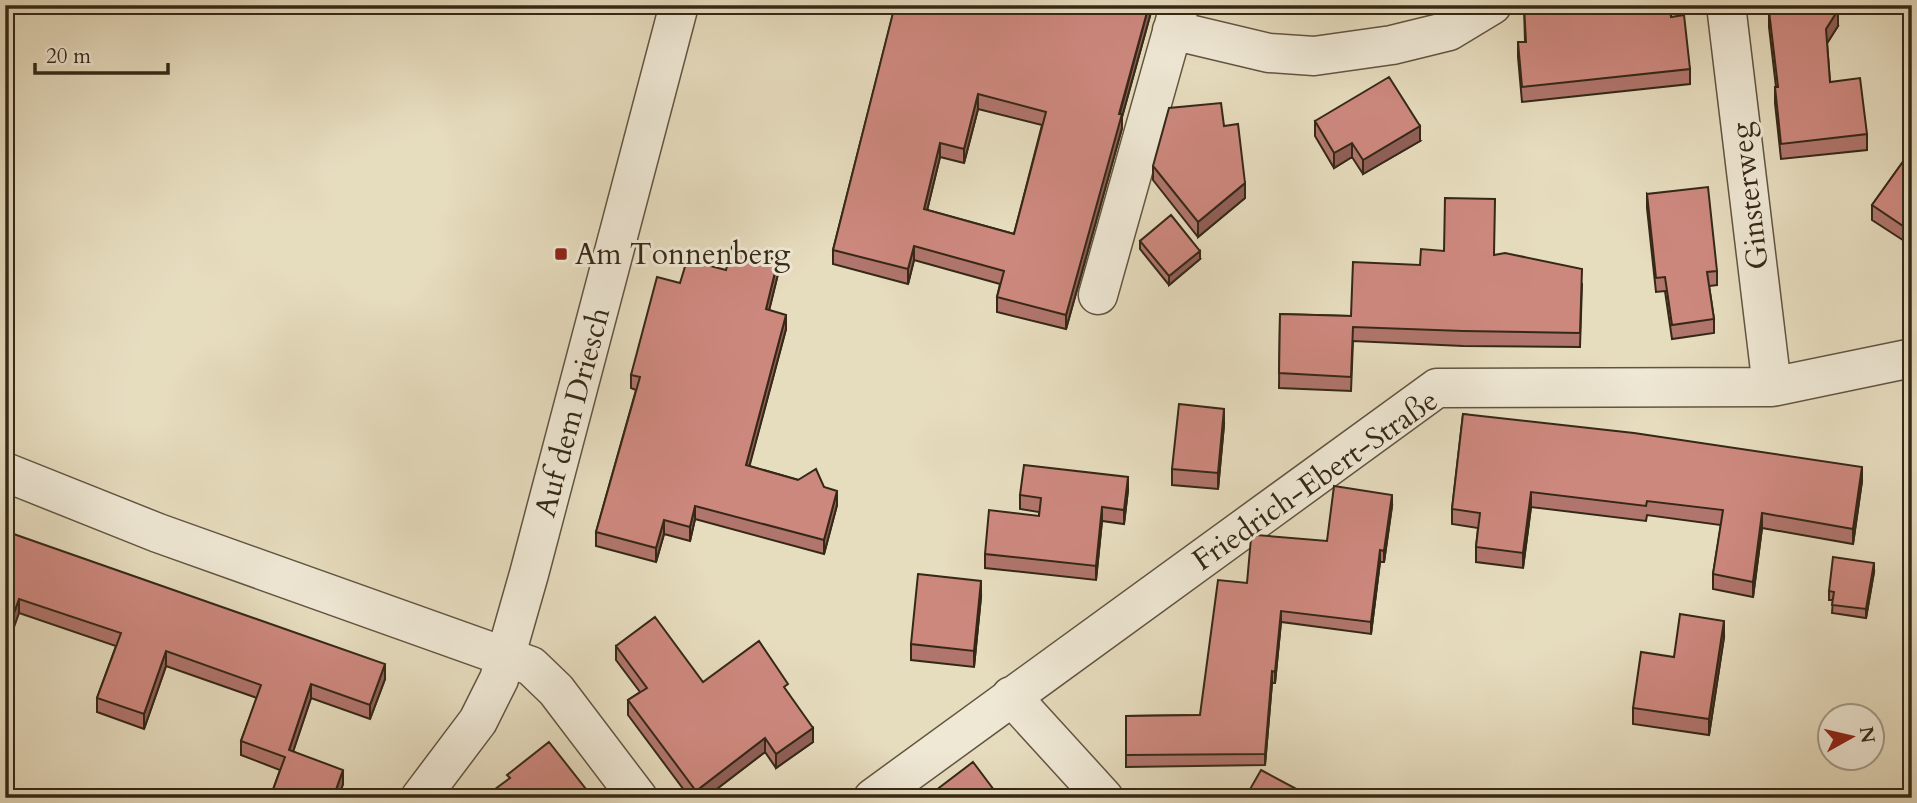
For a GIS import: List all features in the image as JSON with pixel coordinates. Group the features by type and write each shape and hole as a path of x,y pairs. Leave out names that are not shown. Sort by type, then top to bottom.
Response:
{"street":[{"name":"Auf dem Driesch","path":"420,798 478,721 499,679 530,574 679,5"},
{"path":"1098,295 1176,18 1269,53 1314,56 1392,45 1450,31 1492,5"},
{"name":"Ginsterweg","path":"1726,5 1772,387"},
{"name":"Friedrich-Ebert-Straße","path":"873,798 1437,388 1772,387 1912,359"},
{"path":"5,472 158,533 531,666 556,690 638,798"},
{"path":"1011,696 1104,798"}],"building":[{"path":"895,5 1149,5 1119,114 1122,114 1066,315 997,297 1004,271 914,246 908,269 833,250","holes":["978,94 1046,112 1014,234 924,209 940,143 964,149"]},
{"path":"1524,5 1670,5 1671,17 1684,15 1690,69 1522,87 1518,42 1526,42"},
{"path":"1773,5 1830,5 1838,10 1826,29 1830,82 1860,78 1867,134 1781,144 1775,87 1778,87 1769,11"},
{"path":"1389,77 1420,126 1363,160 1352,143 1334,153 1315,121"},
{"path":"1221,103 1224,126 1238,124 1245,183 1198,222 1153,166 1169,108"},
{"path":"1912,149 1912,232 1872,205"},
{"path":"1708,187 1717,271 1707,272 1714,319 1672,325 1665,277 1656,278 1647,194"},
{"path":"1445,198 1495,199 1494,255 1505,253 1582,269 1580,333 1353,327 1351,377 1279,373 1280,314 1351,316 1353,262 1420,265 1421,249 1444,251"},
{"path":"1171,215 1200,251 1169,276 1140,241"},
{"path":"732,247 778,260 766,309 786,315 746,465 798,480 816,469 824,487 837,491 824,540 695,506 690,527 664,520 656,548 596,532 640,377 631,375 657,277 680,283 687,260 726,270"},
{"path":"1179,404 1224,409 1218,473 1172,469"},
{"path":"1463,414 1634,433 1862,467 1853,529 1762,513 1753,582 1713,574 1723,510 1647,501 1646,506 1531,492 1523,553 1476,547 1480,513 1452,509"},
{"path":"1024,465 1128,477 1124,510 1102,507 1096,566 985,554 989,510 1039,516 1041,498 1020,495"},
{"path":"1334,486 1392,495 1384,551 1380,550 1371,622 1281,611 1275,672 1272,671 1265,754 1126,755 1126,716 1200,715 1218,580 1247,583 1251,538 1256,535 1327,541"},
{"path":"5,531 385,664 370,705 311,684 289,750 343,770 333,798 270,798 285,757 241,741 261,685 166,651 144,714 97,698 121,633 19,599 5,638"},
{"path":"1833,557 1874,563 1866,609 1832,605 1834,592 1829,591"},
{"path":"918,574 981,581 974,651 911,644"},
{"path":"1680,614 1724,621 1709,719 1633,708 1641,652 1674,657"},
{"path":"655,617 703,682 759,641 788,684 784,687 813,728 776,754 765,738 696,791 628,700 647,688 616,646"},
{"path":"549,742 593,798 483,798 510,778 507,775"},
{"path":"973,762 1000,798 927,798 927,797"},
{"path":"1261,770 1302,792 1299,798 1245,798"}],"place":[{"name":"Am Tonnenberg","path":"561,254"}]}
